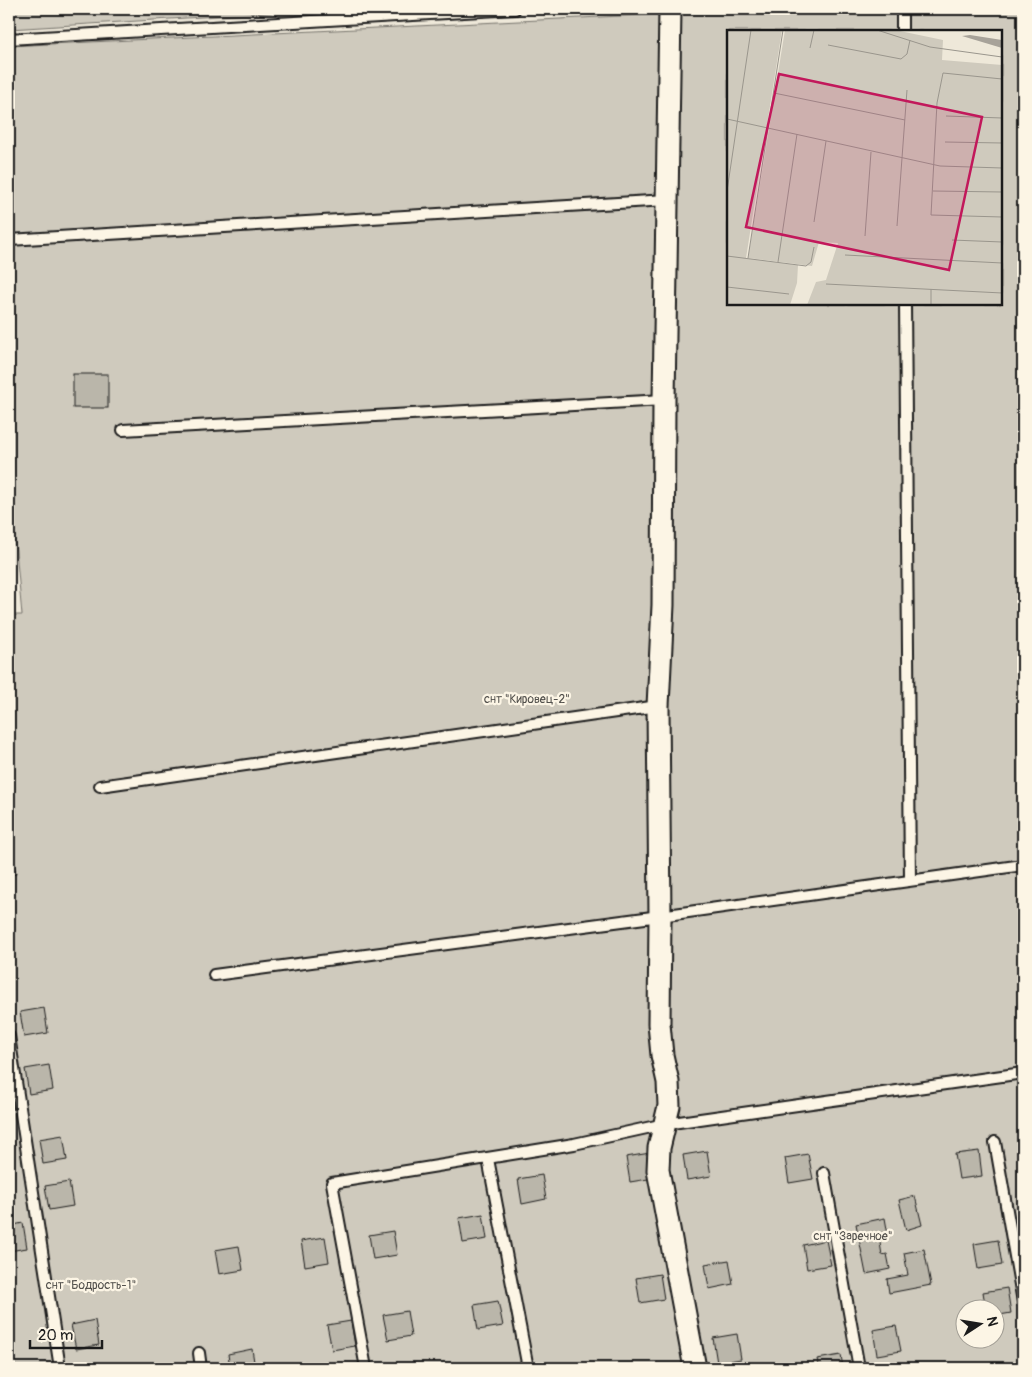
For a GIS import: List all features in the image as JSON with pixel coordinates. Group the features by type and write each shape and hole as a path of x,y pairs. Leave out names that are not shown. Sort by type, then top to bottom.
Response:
{"street":[{"path":"670,9 663,605 658,706 659,1024 662,1055 668,1082 669,1106 659,1148 658,1170 695,1368"}],"lane":[{"path":"9,39 515,9"},
{"path":"902,9 902,30"},
{"path":"9,240 667,200"},
{"path":"904,305 910,880"},
{"path":"123,430 664,400"},
{"path":"100,786 658,706"},
{"path":"214,975 660,916 1023,865"},
{"path":"9,1036 60,1368"},
{"path":"366,1368 332,1183 574,1144 665,1124 1023,1073"},
{"path":"995,1142 1023,1302"},
{"path":"488,1159 528,1368"},
{"path":"824,1173 859,1368"},
{"path":"199,1353 201,1368"}],"green space":[{"path":"9,9 331,9 9,29"},
{"name":"снт \"Кировец-2\"","path":"764,9 1023,9 1023,1368 9,1368 9,615 22,615 16,550 9,521 9,46"}],"building":[{"path":"73,374 108,374 108,408 73,408"},
{"path":"9,850 11,850 16,874 9,876"},
{"path":"44,1008 48,1033 24,1037 20,1012"},
{"path":"49,1065 53,1090 29,1094 25,1069"},
{"path":"63,1135 67,1160 43,1164 39,1139"},
{"path":"707,1151 711,1176 687,1180 683,1155"},
{"path":"979,1151 982,1176 959,1179 955,1154"},
{"path":"650,1153 654,1178 630,1182 626,1157"},
{"path":"808,1154 813,1179 789,1183 785,1158"},
{"path":"542,1175 546,1199 522,1204 518,1179"},
{"path":"69,1182 73,1206 49,1210 45,1186"},
{"path":"915,1196 922,1225 906,1230 899,1200"},
{"path":"483,1214 487,1239 463,1243 459,1218"},
{"path":"885,1218 888,1235 879,1237 882,1255 887,1254 890,1269 866,1274 856,1224"},
{"path":"23,1223 27,1248 9,1251 9,1226"},
{"path":"393,1231 397,1255 373,1259 369,1235"},
{"path":"325,1237 329,1262 305,1266 301,1241"},
{"path":"826,1240 831,1265 807,1269 803,1245"},
{"path":"998,1240 1002,1265 978,1269 974,1244"},
{"path":"239,1246 243,1270 219,1274 215,1250"},
{"path":"924,1249 931,1285 889,1293 887,1279 908,1275 904,1253"},
{"path":"729,1260 733,1284 709,1289 705,1264"},
{"path":"660,1274 664,1299 640,1303 636,1278"},
{"path":"1007,1288 1011,1313 1004,1314 1004,1300 984,1300 983,1292"},
{"path":"498,1301 503,1326 478,1330 474,1305"},
{"path":"407,1311 411,1336 388,1340 383,1315"},
{"path":"95,1320 99,1345 76,1349 71,1325"},
{"path":"351,1321 355,1346 332,1350 327,1325"},
{"path":"896,1326 901,1351 877,1355 873,1330"},
{"path":"737,1334 741,1359 717,1363 713,1338"},
{"path":"252,1349 255,1368 230,1368 228,1354"},
{"path":"841,1355 843,1368 819,1368 817,1359"}],"park label":[{"name":"снт \"Заречное\"","path":"853,1236"},
{"name":"снт \"Бодрость-1\"","path":"91,1285"}]}
